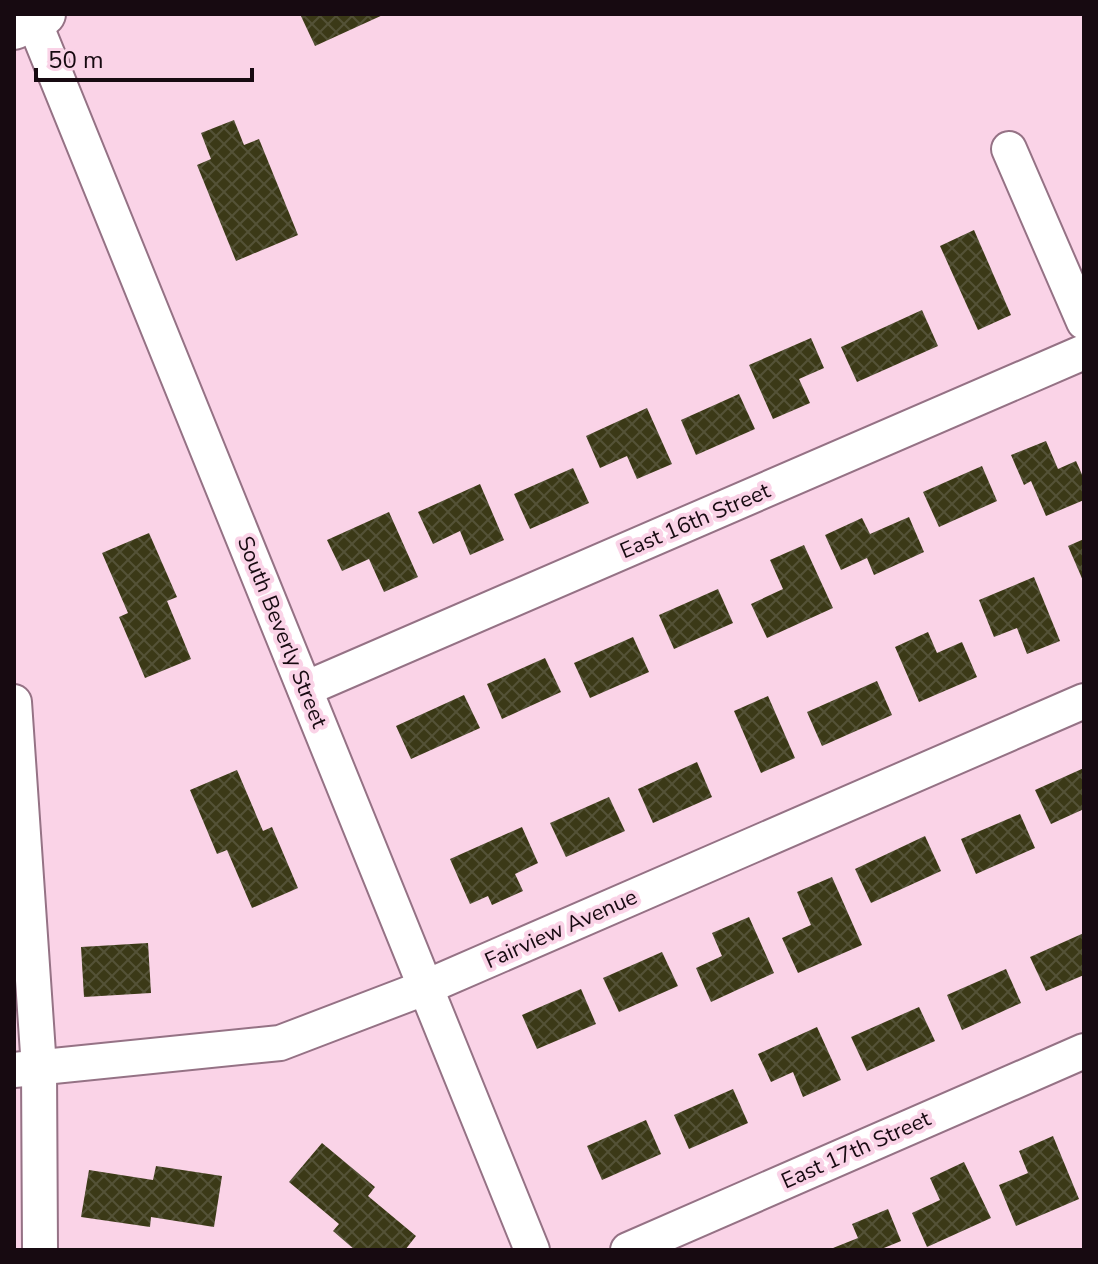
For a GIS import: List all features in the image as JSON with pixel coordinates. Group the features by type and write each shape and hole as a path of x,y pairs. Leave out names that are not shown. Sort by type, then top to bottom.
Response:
{"street":[{"name":"South Beverly Street","path":"31,19 532,1250"},
{"path":"1009,149 1084,322"},
{"name":"East 16th Street","path":"305,689 1084,352"},
{"name":"Fairview Avenue","path":"27,1069 280,1043 424,988 1084,701"},
{"path":"14,702 27,1069 40,1250"},
{"name":"East 17th Street","path":"628,1250 1084,1051"}],"building":[{"path":"300,14 385,14 315,46"},
{"path":"234,120 244,145 259,139 298,235 236,261 197,165 211,159 201,133"},
{"path":"974,230 1011,315 978,330 940,246"},
{"path":"922,310 938,346 857,382 841,347"},
{"path":"811,338 824,368 799,379 810,403 773,419 749,365"},
{"path":"739,394 755,429 696,455 681,420"},
{"path":"647,408 672,464 637,479 627,456 600,468 586,436"},
{"path":"1046,441 1058,469 1076,461 1084,479 1084,500 1046,516 1031,481 1024,485 1011,455"},
{"path":"982,466 997,501 939,527 923,492"},
{"path":"573,468 589,503 530,529 514,494"},
{"path":"480,484 504,540 470,555 460,531 433,544 418,512"},
{"path":"389,512 418,577 384,592 369,559 342,571 327,540"},
{"path":"909,517 924,552 874,575 867,558 841,570 825,535 862,518 870,534"},
{"path":"149,533 177,597 167,601 191,659 145,678 119,617 128,613 102,553"},
{"path":"1084,539 1084,583 1068,546"},
{"path":"804,545 833,608 767,638 751,604 783,589 770,560"},
{"path":"1034,577 1060,641 1027,654 1017,628 994,637 979,600"},
{"path":"718,589 733,623 674,649 659,615"},
{"path":"928,632 937,653 962,642 977,677 919,702 895,647"},
{"path":"633,637 649,672 590,698 574,663"},
{"path":"545,658 561,692 502,719 487,684"},
{"path":"877,681 892,715 822,746 807,712"},
{"path":"464,695 480,728 411,759 396,726"},
{"path":"768,696 795,758 761,773 734,711"},
{"path":"697,762 712,797 653,823 638,789"},
{"path":"1084,768 1084,809 1051,824 1035,790"},
{"path":"237,770 263,831 272,827 298,888 252,908 227,850 217,854 190,790"},
{"path":"609,797 625,831 566,857 550,823"},
{"path":"1020,814 1035,848 976,874 961,839"},
{"path":"522,827 538,863 515,874 523,891 492,905 488,896 470,904 450,859"},
{"path":"925,836 941,871 871,903 855,869"},
{"path":"832,877 862,945 798,973 782,938 811,925 797,892"},
{"path":"749,917 774,973 711,1002 696,968 722,956 712,933"},
{"path":"1084,933 1084,975 1046,991 1030,957"},
{"path":"148,943 151,993 84,997 81,947"},
{"path":"662,952 678,986 619,1012 603,978"},
{"path":"1006,969 1021,1003 962,1030 947,995"},
{"path":"581,989 596,1024 537,1049 522,1015"},
{"path":"919,1007 935,1041 867,1071 851,1037"},
{"path":"817,1027 841,1080 803,1097 793,1072 771,1082 758,1054"},
{"path":"733,1089 748,1123 689,1149 674,1115"},
{"path":"646,1120 661,1154 602,1180 587,1146"},
{"path":"1053,1136 1079,1199 1016,1226 999,1185 1028,1173 1019,1151"},
{"path":"322,1143 375,1187 368,1196 416,1236 405,1250 355,1250 333,1231 339,1224 289,1182"},
{"path":"964,1162 991,1218 927,1247 912,1213 940,1200 930,1178"},
{"path":"156,1166 222,1176 214,1227 151,1217 150,1227 81,1217 89,1170 153,1180"},
{"path":"888,1209 901,1241 879,1250 828,1250 858,1238 852,1224"}]}
